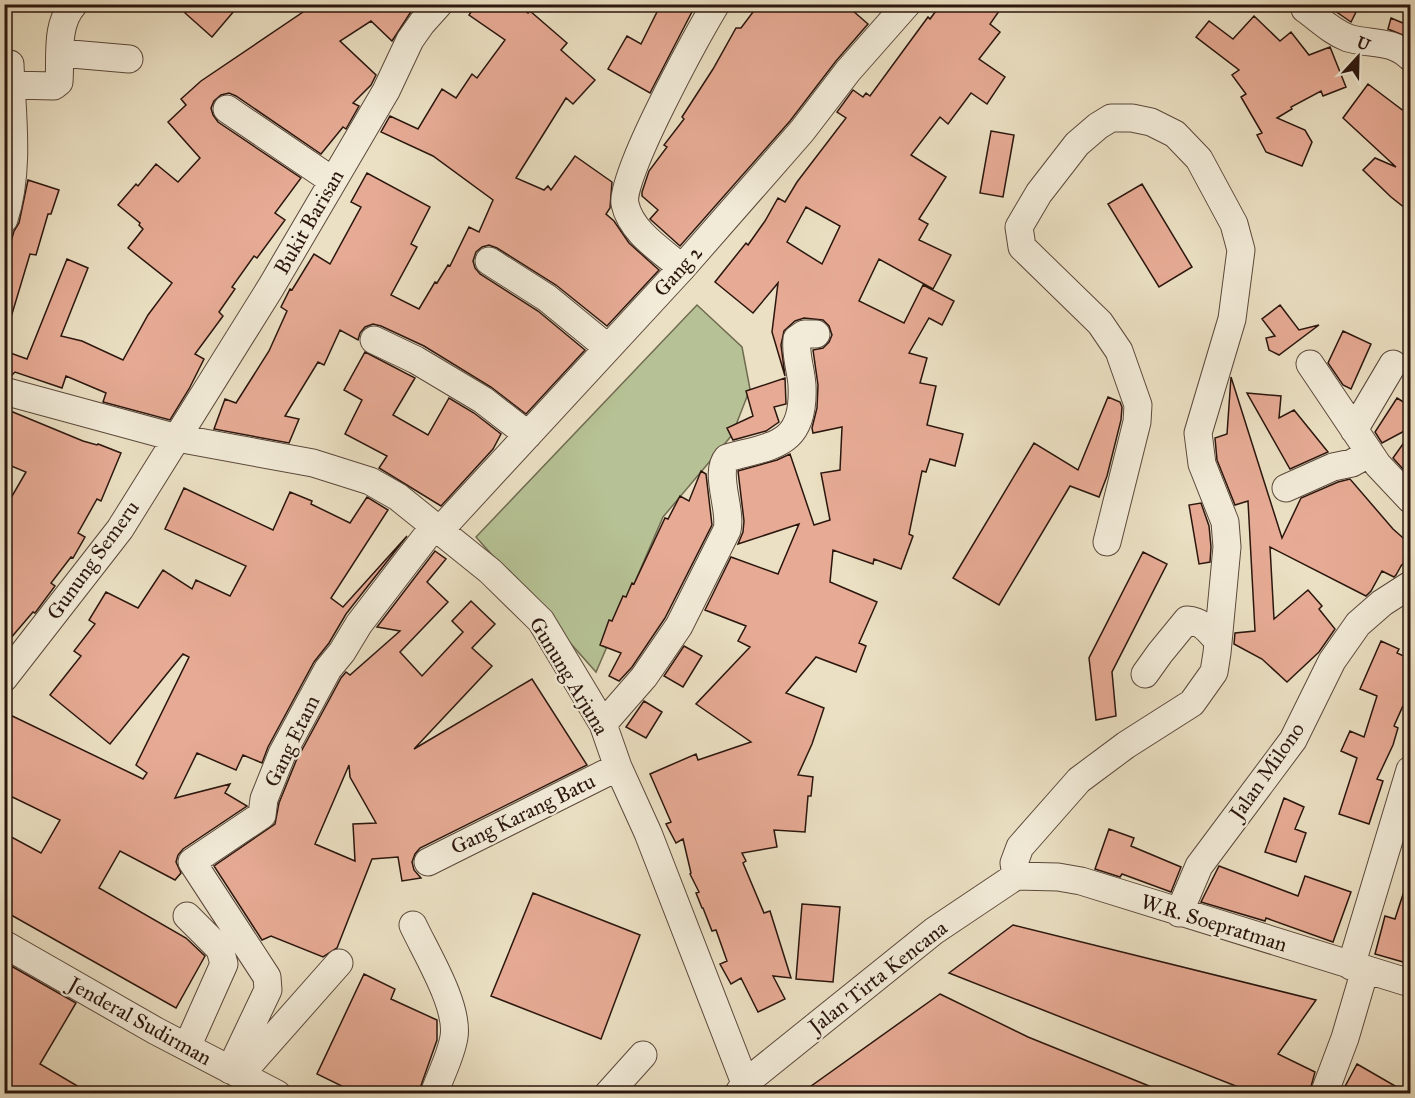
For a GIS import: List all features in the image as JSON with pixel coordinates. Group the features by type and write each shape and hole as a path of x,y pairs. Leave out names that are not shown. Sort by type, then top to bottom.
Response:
{"street":[{"path":"4,219 10,202 8,74 57,85 60,74 64,18 74,4"},
{"name":"Bukit Barisan","path":"177,438 333,182 386,91 410,40 439,4"},
{"path":"682,268 632,223 624,201 644,142 716,4"},
{"name":"Gang 2","path":"437,528 528,435 682,268 802,131 848,71 907,4"},
{"path":"1305,9 1335,32 1350,38 1396,46 1410,57"},
{"path":"60,52 129,59"},
{"path":"227,109 333,182"},
{"path":"1016,876 1014,863 1020,847 1079,780 1126,745 1192,703 1214,672 1227,547 1225,522 1202,464 1198,433 1232,319 1241,250 1234,224 1199,159 1175,134 1150,122 1132,117 1111,118 1077,144 1039,193 1019,227 1022,248 1100,323 1119,351 1138,405 1137,422 1107,542"},
{"path":"489,261 547,298 608,348"},
{"path":"603,724 644,677 679,626 727,530 729,521 722,472 723,462 727,458 779,444 793,432 798,421 802,384 796,339 804,334 816,334"},
{"path":"374,339 416,360 483,400 528,435"},
{"path":"1310,364 1378,465 1410,499"},
{"path":"1354,430 1393,364"},
{"name":"Gunung Arjuna","path":"4,391 177,438 312,463 370,481 398,497 490,571 541,621 603,724 618,767 648,832 741,1088"},
{"name":"Gunung Semeru","path":"4,678 120,529 177,438"},
{"path":"1286,488 1332,467 1352,463 1370,453"},
{"name":"Gang Etam","path":"235,1073 268,990 267,978 192,862 262,815 264,799 282,754 328,669 342,652 359,624 437,528"},
{"name":"Jalan Milono","path":"1179,913 1199,866 1293,740 1332,661 1358,624 1382,603 1408,591"},
{"path":"1145,674 1187,620 1203,625 1218,640"},
{"name":"Gang Karang Batu","path":"428,862 618,767"},
{"path":"1324,1094 1345,1038 1358,968 1410,770"},
{"name":"W.R. Soepratman","path":"1016,876 1058,877 1081,881 1410,983"},
{"name":"Jalan Tirta Kencana","path":"741,1088 934,931 1016,876"},
{"path":"187,916 220,949 224,964 187,1047"},
{"path":"412,925 440,981 454,1016 454,1036 434,1094"},
{"name":"Jenderal Sudirman","path":"4,944 187,1047 277,1094"},
{"path":"235,1073 339,963"},
{"path":"608,1094 644,1055"}],"green space":[{"path":"697,305 742,347 750,389 732,435 663,517 596,672 476,537"}],"building":[{"path":"192,4 240,4 212,37 185,13"},
{"path":"315,4 416,4 392,41 371,21 340,41 376,75 371,85 353,103 359,106 346,129 343,127 321,154 236,96 229,93 221,95 214,101 211,108 218,122 301,178 275,213 285,220 257,258 254,256 232,287 235,289 219,312 223,316 195,354 204,359 170,420 103,402 106,393 66,376 62,388 15,372 11,376 4,376 5,351 27,359 67,259 88,268 61,336 82,341 123,360 148,315 172,283 128,248 143,229 140,223 118,205 156,164 178,182 200,158 168,122 186,105 181,99 201,81"},
{"path":"476,4 515,4 528,13 530,11 567,43 561,50 595,80 573,104 566,98 516,178 544,190 548,186 551,190 575,156 612,182 610,208 606,214 614,221 629,243 659,270 607,326 556,285 497,248 489,245 476,252 473,261 480,274 538,311 585,350 526,414 491,387 424,346 373,324 365,327 358,340 340,330 324,365 318,362 285,416 299,419 289,443 214,429 225,399 236,403 269,351 287,311 281,307 290,289 292,290 314,254 330,264 361,207 351,202 367,173 430,207 411,244 417,247 391,295 419,309 435,282 437,283 448,265 450,266 469,227 479,232 493,200 433,156 381,132 390,116 418,129 442,89 456,98 472,74 477,78 505,40 469,15"},
{"path":"661,4 696,4 650,93 608,69 627,36 641,44"},
{"path":"759,4 845,4 868,24 790,121 680,246 650,219 658,210 642,196 642,192 649,171 667,147 664,145 684,119 682,117 736,28 741,28"},
{"path":"941,4 1004,4 990,24 1000,32 979,59 1005,77 987,104 971,93 948,124 940,117 911,155 946,177 919,219 928,224 919,240 951,255 933,289 879,259 859,301 904,323 923,285 954,301 942,325 929,318 909,353 927,358 920,383 936,386 927,425 963,434 955,466 930,459 926,472 922,471 909,534 913,536 901,569 874,559 873,564 833,550 830,582 877,602 859,643 866,646 856,672 816,657 786,693 824,708 812,744 798,775 813,777 811,796 808,796 805,832 774,830 777,847 742,853 746,861 743,863 764,913 770,911 791,978 773,976 785,999 758,1012 741,978 731,984 720,964 727,961 716,930 712,931 696,893 699,892 690,874 683,839 676,843 666,824 671,822 650,774 696,754 698,760 751,742 696,704 750,647 738,641 746,626 705,610 731,557 778,574 799,524 738,544 743,532 744,521 738,471 790,454 814,525 830,520 821,473 840,470 842,427 813,433 812,428 817,408 818,385 813,350 823,348 829,342 832,335 829,326 823,320 804,318 795,321 784,331 781,345 785,376 772,332 778,283 753,313 715,282 746,243 748,245 778,198 785,202 797,182 846,118 837,112 853,90 863,97 866,93 870,96 928,17 930,19","holes":["806,207 840,226 822,264 787,242"]},
{"path":"1325,4 1342,4 1356,12 1351,22"},
{"path":"1254,16 1280,41 1291,32 1309,55 1330,47 1346,87 1323,96 1321,91 1291,107 1292,109 1277,118 1305,130 1312,142 1302,166 1266,152 1257,135 1262,133 1241,97 1246,94 1232,75 1239,70 1196,37 1209,21 1233,39"},
{"path":"1391,18 1410,26 1410,38 1388,29"},
{"path":"1368,84 1405,112 1410,120 1410,212 1363,170 1375,158 1396,167 1343,118"},
{"path":"991,131 1014,135 1003,197 980,193"},
{"path":"28,180 59,190 51,214 48,214 36,255 30,254 9,324 4,323 4,251 8,252 14,231 19,223"},
{"path":"1142,184 1192,267 1159,287 1108,204"},
{"path":"1280,305 1299,330 1319,325 1279,355 1269,350 1266,338 1275,336 1262,319"},
{"path":"1343,331 1371,344 1351,389 1343,385 1328,363"},
{"path":"365,352 415,378 393,415 428,435 449,398 474,413 501,434 493,449 441,506 379,468 387,456 345,434 362,400 344,390"},
{"path":"1231,377 1282,538 1301,498 1350,479 1393,529 1410,544 1410,556 1396,575 1394,577 1382,571 1366,596 1270,547 1274,619 1308,590 1322,606 1319,609 1335,629 1319,652 1287,682 1262,659 1234,644 1235,633 1255,631 1248,501 1235,505 1217,460 1215,438 1227,434"},
{"path":"785,378 786,404 774,407 779,422 766,431 733,440 727,428 753,416 746,391"},
{"path":"1247,393 1281,396 1279,418 1294,410 1328,452 1290,469"},
{"path":"1108,397 1120,402 1121,420 1107,476 1099,497 1070,486 999,605 953,578 1034,443 1078,470"},
{"path":"1397,398 1410,406 1410,428 1382,443 1375,432"},
{"path":"8,410 83,441 121,453 101,501 97,499 78,533 85,537 73,558 71,557 51,583 55,586 35,613 33,612 4,646 4,510 26,472 4,463 4,420"},
{"path":"1410,434 1410,477 1393,458"},
{"path":"701,471 706,474 712,525 665,618 632,667 619,681 609,676 621,653 600,645 609,620 612,621 623,596 626,597 632,583 634,584 665,518 668,519 680,496 689,501"},
{"path":"184,488 273,530 290,492 312,501 311,504 350,523 367,497 388,510 331,598 343,607 407,536 346,614 329,643 314,662 268,747 262,763 243,755 236,770 197,753 175,798 230,784 225,793 247,806 183,849 176,862 181,873 175,880 120,851 99,888 186,938 205,956 176,1008 4,911 4,833 41,853 60,820 4,793 4,712 143,779 147,773 136,765 189,657 183,654 110,744 50,695 81,656 74,651 95,624 89,620 106,592 138,608 163,570 192,589 196,580 230,596 246,566 165,529"},
{"path":"1201,503 1209,526 1211,547 1210,562 1199,564 1189,505"},
{"path":"435,551 446,559 427,582 448,602 400,652 422,676 463,632 452,621 471,601 495,624 472,648 492,666 414,749 532,679 587,765 420,848 412,862 414,870 421,878 402,881 398,857 372,859 337,948 323,957 271,936 262,940 214,866 275,824 279,803 296,761 341,678 346,672 350,675 400,631 377,627","holes":["349,765 350,777 376,823 353,824 355,861 315,844"]},
{"path":"1143,552 1167,564 1112,672 1116,716 1096,720 1089,658"},
{"path":"1381,641 1399,649 1397,653 1410,659 1410,690 1394,726 1398,728 1393,745 1377,779 1383,781 1369,824 1339,814 1357,758 1341,751 1350,731 1364,737 1377,696 1360,689"},
{"path":"684,646 702,656 683,687 664,676"},
{"path":"644,701 662,712 646,738 626,727"},
{"path":"1284,798 1304,807 1295,829 1306,833 1296,862 1265,852"},
{"path":"1109,829 1134,838 1131,846 1181,867 1171,892 1122,874 1120,877 1095,869"},
{"path":"1219,866 1298,896 1305,876 1351,892 1333,942 1266,918 1265,921 1201,902"},
{"path":"1407,882 1410,882 1410,964 1375,954 1385,916 1395,919"},
{"path":"533,893 640,935 601,1039 491,996"},
{"path":"802,904 840,907 833,982 796,979"},
{"path":"1013,925 1316,1000 1278,1054 1315,1072 1309,1094 1256,1094 949,973"},
{"path":"6,963 76,1003 40,1064 91,1094 4,1094"},
{"path":"364,974 395,989 391,999 437,1020 437,1040 418,1094 358,1094 317,1074"},
{"path":"940,994 1028,1037 1169,1094 800,1094"},
{"path":"1357,1064 1409,1094 1341,1094"}]}
